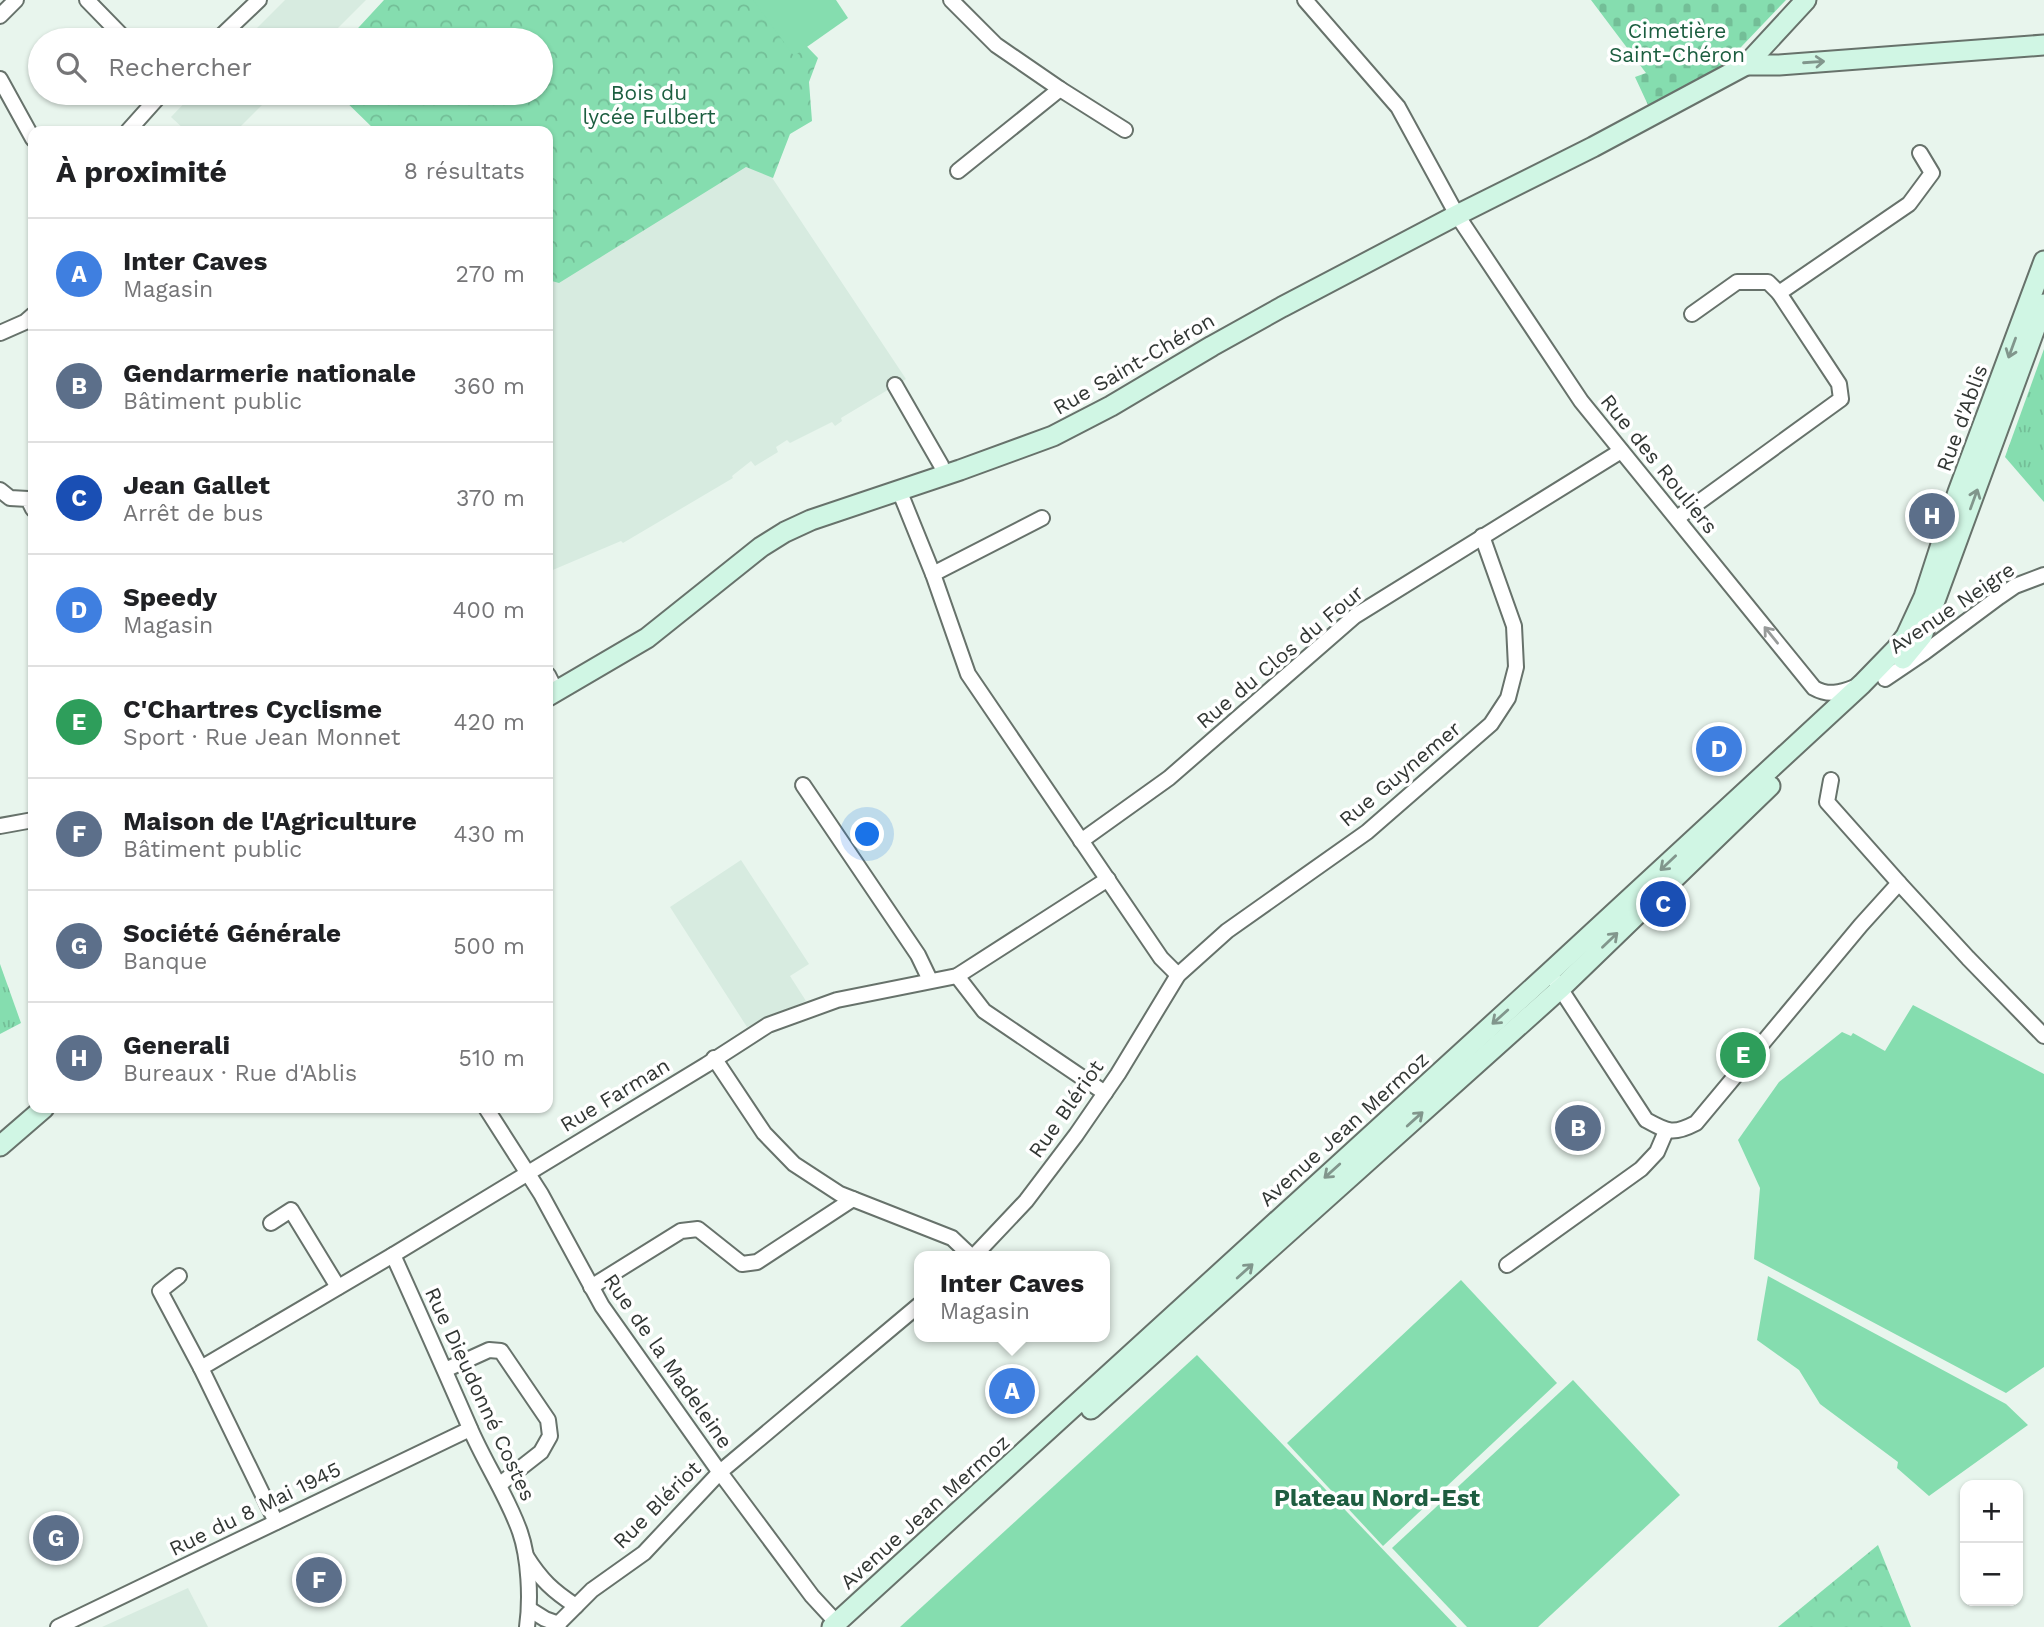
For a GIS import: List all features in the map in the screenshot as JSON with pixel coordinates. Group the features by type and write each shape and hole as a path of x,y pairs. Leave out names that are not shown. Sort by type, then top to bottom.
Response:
{"main road":[{"path":"1746,65 1806,0"},
{"path":"1746,65 1779,65 2044,45"},
{"name":"Rue Saint-Chéron","path":"553,687 647,638 761,547 785,532 811,520 1053,436 1111,406 1272,313 1746,65"},
{"name":"Rue d'Ablis","path":"1914,636 1958,492 2044,261"},
{"name":"Rue d'Ablis","path":"1884,671 1914,636 1950,563 2044,304"},
{"name":"Avenue Jean Mermoz","path":"1555,980 1862,684 1884,671"},
{"name":"Avenue Jean Mermoz","path":"839,1626 1555,980 1828,730 1884,671"},
{"path":"0,1146 38,1113"}],"street":[{"path":"0,16 16,0"},
{"path":"87,0 114,28"},
{"path":"230,28 259,0"},
{"path":"951,0 996,45 1125,130"},
{"name":"Rue des Rouliers","path":"1305,0 1398,107 1457,215 1581,401 1621,451 1814,688 1832,694 1862,684"},
{"path":"0,79 4,99 28,132"},
{"path":"958,171 1060,89"},
{"path":"133,126 152,105"},
{"path":"1779,293 1909,204 1932,173 1920,153"},
{"path":"1677,517 1841,399 1839,384 1779,293 1768,282 1737,282 1692,314"},
{"path":"0,333 28,320"},
{"path":"895,385 941,465 944,476"},
{"name":"Rue du Clos du Four","path":"1081,841 1169,778 1355,616 1621,451"},
{"path":"0,490 10,498 28,500"},
{"path":"899,490 933,574 968,674 1161,958 1178,975"},
{"path":"933,574 1042,518"},
{"name":"Rue Guynemer","path":"1178,975 1227,931 1367,832 1491,724 1508,698 1516,667 1514,626 1482,536"},
{"path":"2015,586 2044,564"},
{"name":"Avenue Neigre","path":"1884,671 1946,636 2015,586 2044,575"},
{"path":"1914,636 1946,636"},
{"path":"1831,780 1827,802 1968,958 2044,1036"},
{"path":"803,785 918,955 930,980"},
{"path":"0,827 28,821"},
{"path":"1105,1093 984,1012 957,976 1108,879"},
{"path":"1555,980 1646,1120 1666,1131 1677,1132 1696,1123 1899,883"},
{"name":"Rue Blériot","path":"977,1251 1026,1201 1105,1093 1178,975"},
{"name":"Rue Farman","path":"201,1367 393,1255 768,1024 837,1000 957,976"},
{"path":"714,1058 764,1133 794,1164 840,1194 952,1238 966,1251"},
{"name":"Rue de la Madeleine","path":"489,1113 528,1172 609,1317 812,1596 839,1626"},
{"path":"1507,1265 1641,1169 1657,1152 1666,1131"},
{"path":"591,1287 681,1231 698,1229 742,1264 757,1262 853,1199"},
{"path":"271,1223 291,1210 338,1287"},
{"name":"Rue Dieudonné Costes","path":"393,1255 470,1429 520,1533 529,1609 527,1627"},
{"path":"178,1276 160,1291 201,1367 276,1522"},
{"name":"Rue Blériot","path":"557,1625 592,1590 644,1553 720,1472 914,1309"},
{"path":"445,1370 489,1350 501,1351 548,1420 550,1436 541,1452 499,1485"},
{"name":"Rue du 8 Mai 1945","path":"58,1627 470,1429"},
{"name":"Rue Dieudonné Costes","path":"524,1553 538,1575 555,1593 576,1606"},
{"path":"529,1609 557,1625"}],"shaded area":[{"path":"285,0 366,0 338,28 257,28"},
{"path":"182,105 262,105 241,126 181,126 171,117"},
{"path":"755,152 906,379 841,418 842,421 835,426 832,422 790,443 787,440 776,447 778,452 755,466 751,461 732,476 733,478 623,543 621,541 553,570 553,257"},
{"path":"741,860 809,964 790,976 806,1001 747,1027 670,907"},
{"path":"188,1588 208,1627 102,1627"}],"green space":[{"name":"Bois du lycée Fulbert","path":"384,0 762,0 818,58 809,82 812,121 790,134 773,178 746,167 559,283 553,281 553,126 371,126 349,105 553,105 553,28 358,28"},
{"path":"753,0 836,0 848,18 794,56"},
{"name":"Cimetière Saint-Chéron","path":"1591,0 1786,0 1721,68 1648,105 1635,77 1646,73"},
{"path":"2044,349 2044,502 2005,457"},
{"path":"0,964 21,1023 0,1034"},
{"path":"1913,1005 2044,1074 2044,1367 2006,1393 1754,1259 1760,1188 1738,1140 1779,1082 1842,1032 1851,1036 1853,1033 1885,1051"},
{"path":"1768,1276 2006,1404 2028,1425 1929,1496 1897,1468 1898,1462 1820,1404 1799,1370 1757,1340"},
{"path":"1461,1280 1557,1383 1383,1546 1287,1443"},
{"path":"1197,1355 1457,1627 900,1627"},
{"path":"1573,1380 1680,1495 1538,1627 1467,1627 1392,1548"},
{"path":"1878,1545 1911,1627 1778,1627"}],"place":[{"name":"Generali","path":"1932,516"},
{"name":"Speedy","path":"1719,749"},
{"name":"Jean Gallet","path":"1663,904"},
{"name":"C'Chartres Cyclisme","path":"1743,1055"},
{"name":"Gendarmerie nationale","path":"1578,1128"},
{"name":"Inter Caves","path":"1012,1391"},
{"name":"Société Générale","path":"56,1538"},
{"name":"Maison de l'Agriculture","path":"319,1580"}],"district":[{"name":"Plateau Nord-Est","path":"1377,1498"}]}
